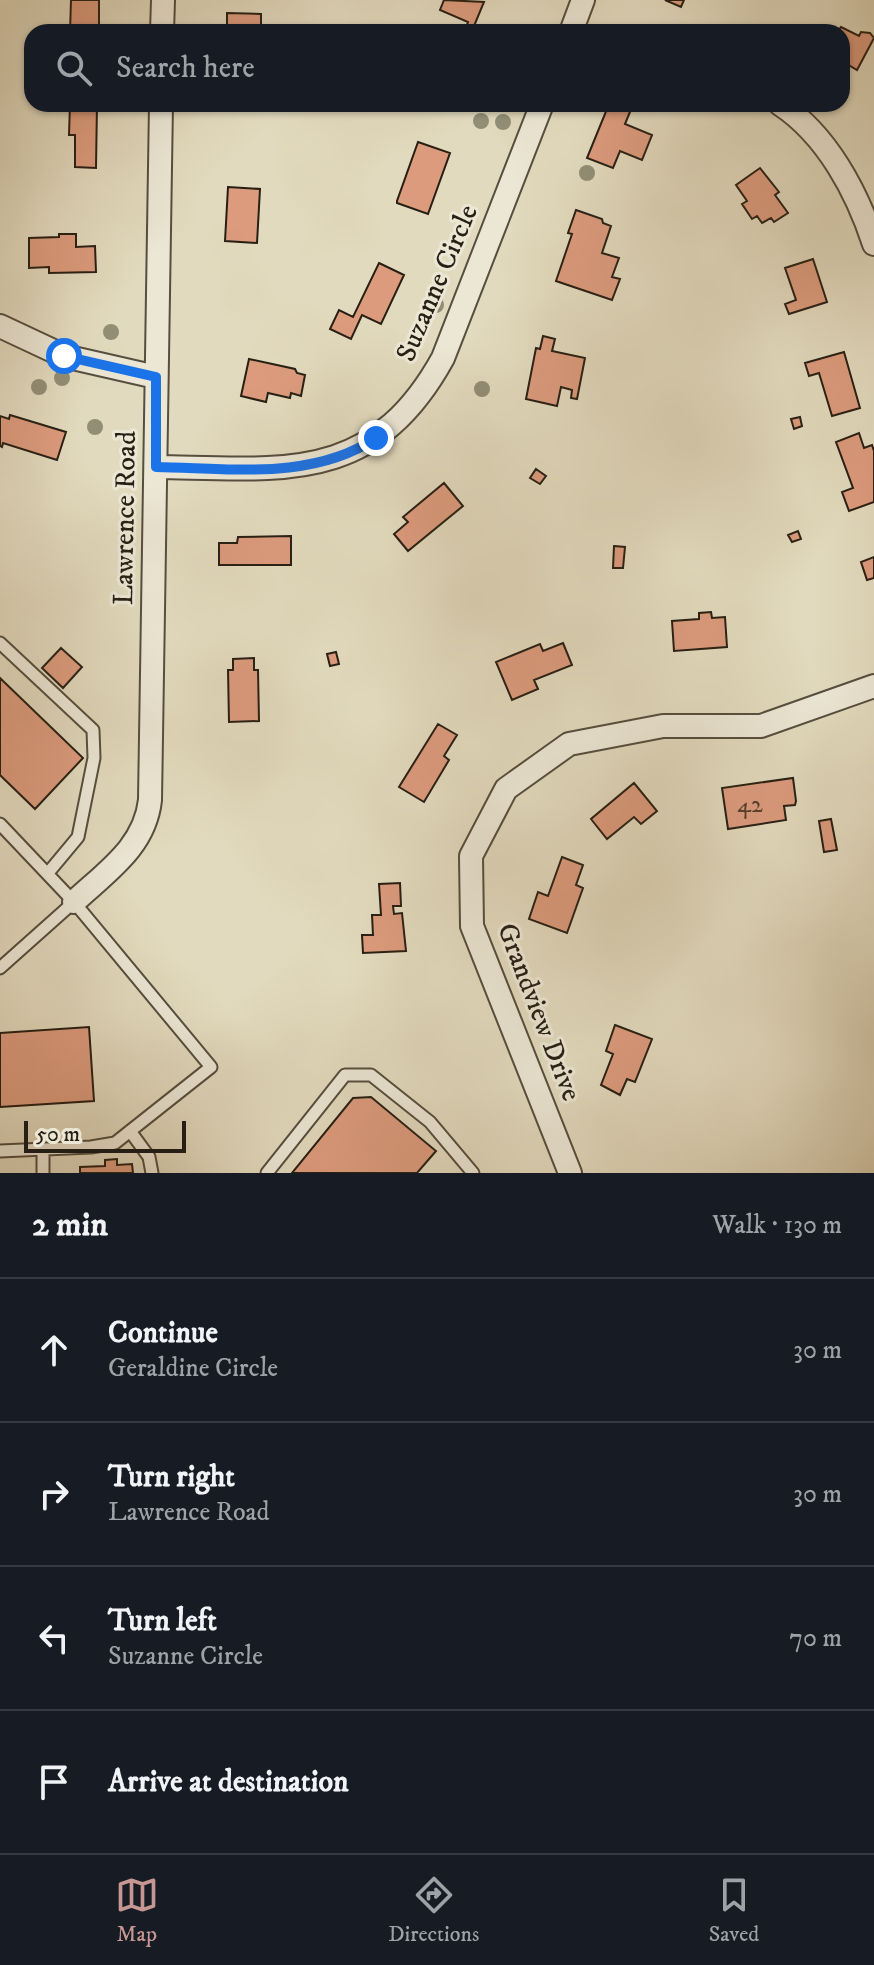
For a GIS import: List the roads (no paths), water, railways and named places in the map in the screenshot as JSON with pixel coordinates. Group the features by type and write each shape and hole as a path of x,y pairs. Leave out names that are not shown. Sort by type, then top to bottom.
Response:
{"street":[{"path":"162,24 163,0"},
{"path":"580,24 583,0"},
{"name":"Lawrence Road","path":"74,902 130,851 149,814 161,112"},
{"name":"Suzanne Circle","path":"156,467 258,468 317,463 360,448 391,426 421,392 443,358 539,112"},
{"path":"790,112 810,128 831,155 868,226 874,244"},
{"path":"0,326 64,356 156,377"},
{"name":"Grandview Drive","path":"570,1173 472,926 471,856 506,789 569,744 663,726 761,726 874,686"}],"lane":[{"path":"0,643 93,730 94,758 78,837 48,873"},
{"path":"0,824 74,902 211,1067 115,1143 0,1151"},
{"path":"0,968 74,902"},
{"path":"267,1173 345,1075 371,1075 430,1122 473,1173"},
{"path":"130,1131 149,1157 152,1173"},
{"path":"43,1149 43,1173"}]}
